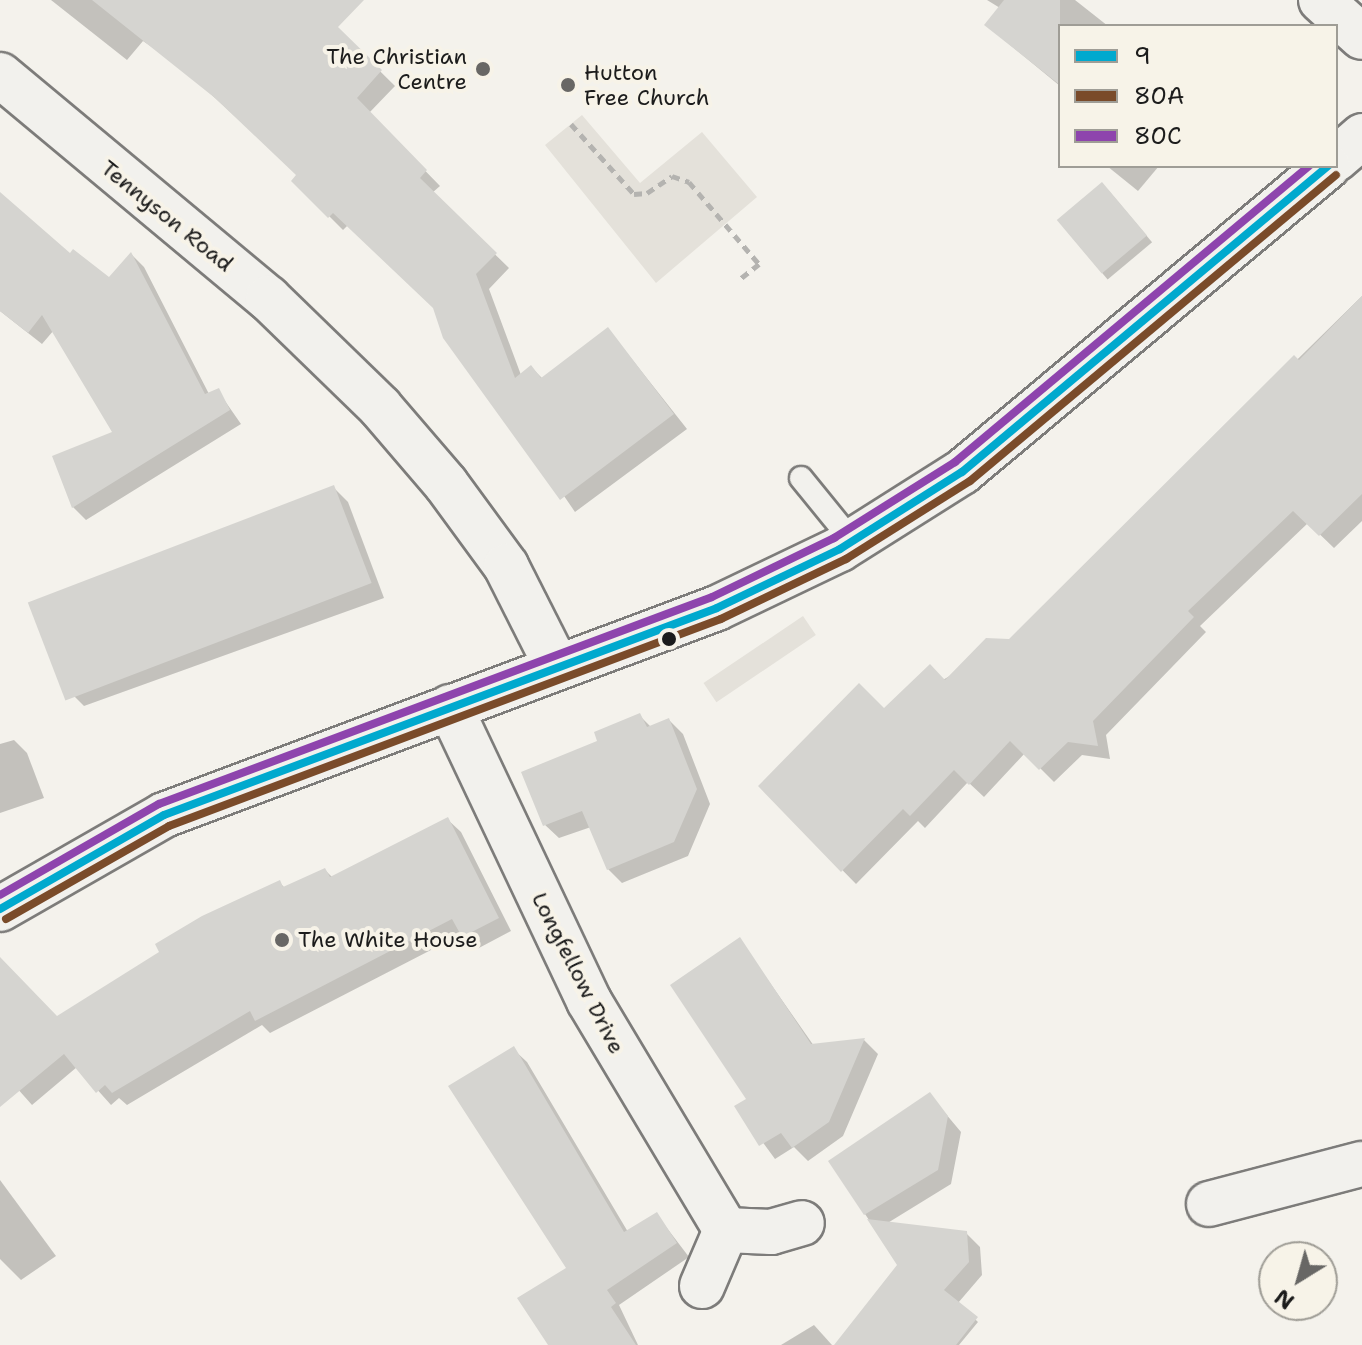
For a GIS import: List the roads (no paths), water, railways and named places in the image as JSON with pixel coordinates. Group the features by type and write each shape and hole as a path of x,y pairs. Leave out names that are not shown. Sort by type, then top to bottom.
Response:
{"street":[{"path":"1321,0 1362,37"},
{"name":"Tennyson Road","path":"0,75 268,298 380,407 446,484 506,566 557,667"},
{"path":"1338,157 1362,136"},
{"path":"0,909 164,815 717,608 853,542 962,472 1326,168"},
{"name":"Longfellow Drive","path":"450,707 589,1001 726,1230"},
{"path":"1209,1204 1362,1164"},
{"path":"702,1286 726,1230 771,1232 802,1223"}],"lane":[{"path":"801,478 853,542"}],"place":[{"name":"The Christian Centre","path":"483,69"},
{"name":"Hutton Free Church","path":"568,85"},
{"name":"The White House","path":"282,940"}]}
